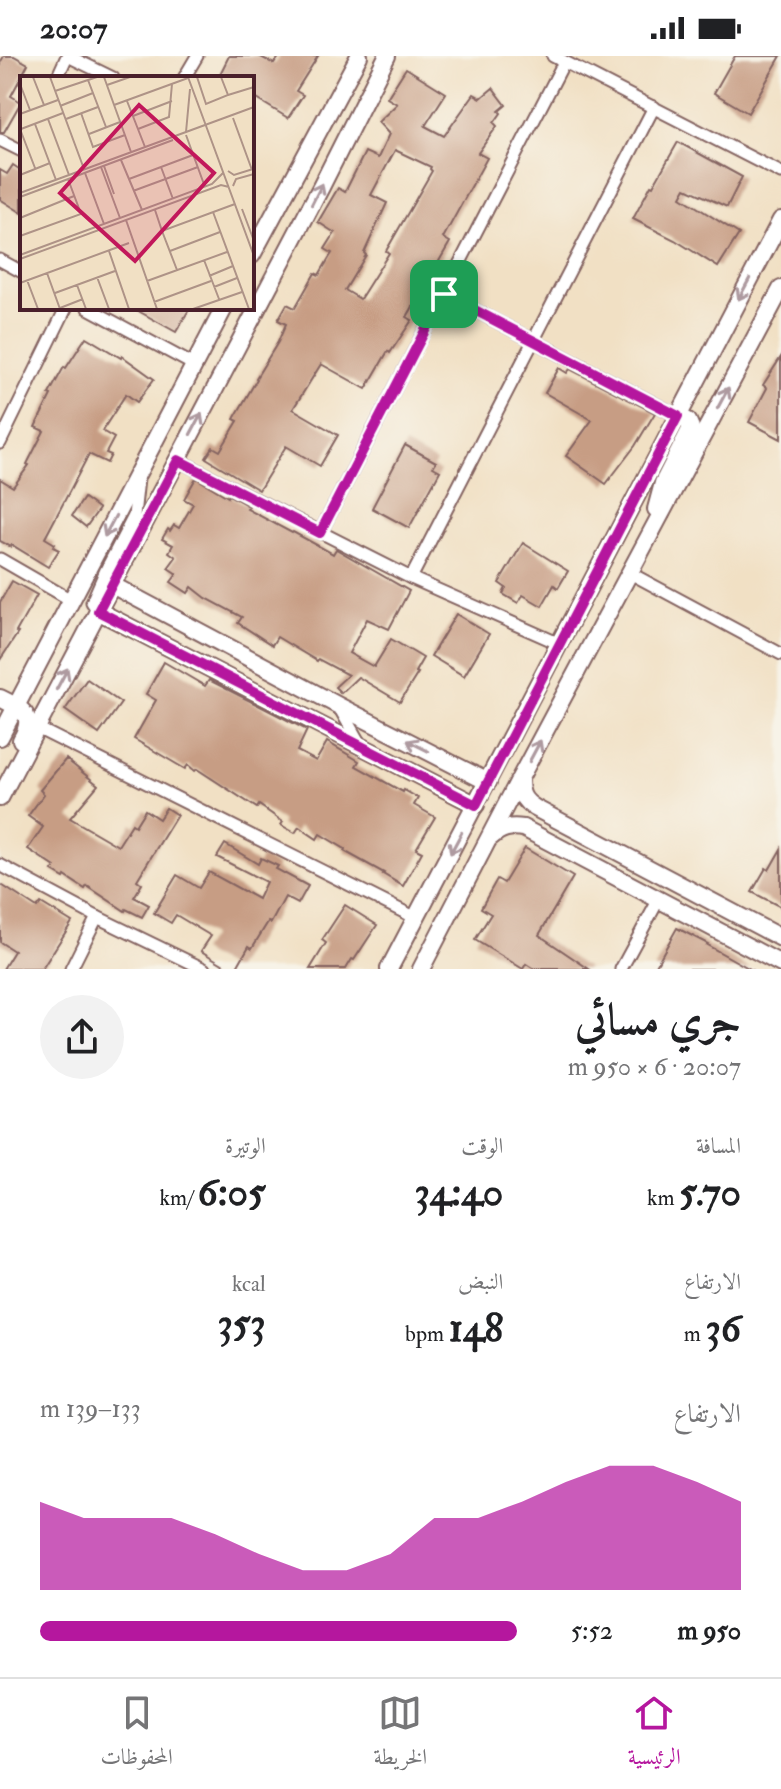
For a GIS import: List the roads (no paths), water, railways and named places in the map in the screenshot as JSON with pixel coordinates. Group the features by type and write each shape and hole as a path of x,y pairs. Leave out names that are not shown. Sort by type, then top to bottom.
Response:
{"street":[{"path":"58,76 68,56 109,76"},
{"path":"185,76 197,56"},
{"path":"254,251 359,56"},
{"path":"0,798 387,56"},
{"path":"320,533 444,294 558,59 781,173"},
{"path":"411,578 654,107"},
{"path":"0,140 20,150"},
{"path":"389,969 781,220"},
{"path":"0,260 20,271"},
{"path":"421,969 781,289"},
{"path":"444,294 688,421 691,428 663,483 648,538"},
{"path":"0,443 65,310"},
{"path":"92,310 194,365"},
{"path":"0,737 223,310"},
{"path":"178,460 411,578 560,644"},
{"path":"140,470 134,516 92,602 98,611 476,805"},
{"path":"0,559 71,600"},
{"path":"630,573 781,654"},
{"path":"112,585 488,782"},
{"path":"0,698 23,710 28,720 27,730 0,778"},
{"path":"339,706 361,747"},
{"path":"37,728 416,918"},
{"path":"520,778 520,791 528,804 781,938"},
{"path":"535,833 527,824 529,818 546,814"},
{"path":"489,838 514,826 535,833 781,964"},
{"path":"0,865 204,969"},
{"path":"621,969 659,899"},
{"path":"71,969 97,917"}]}
